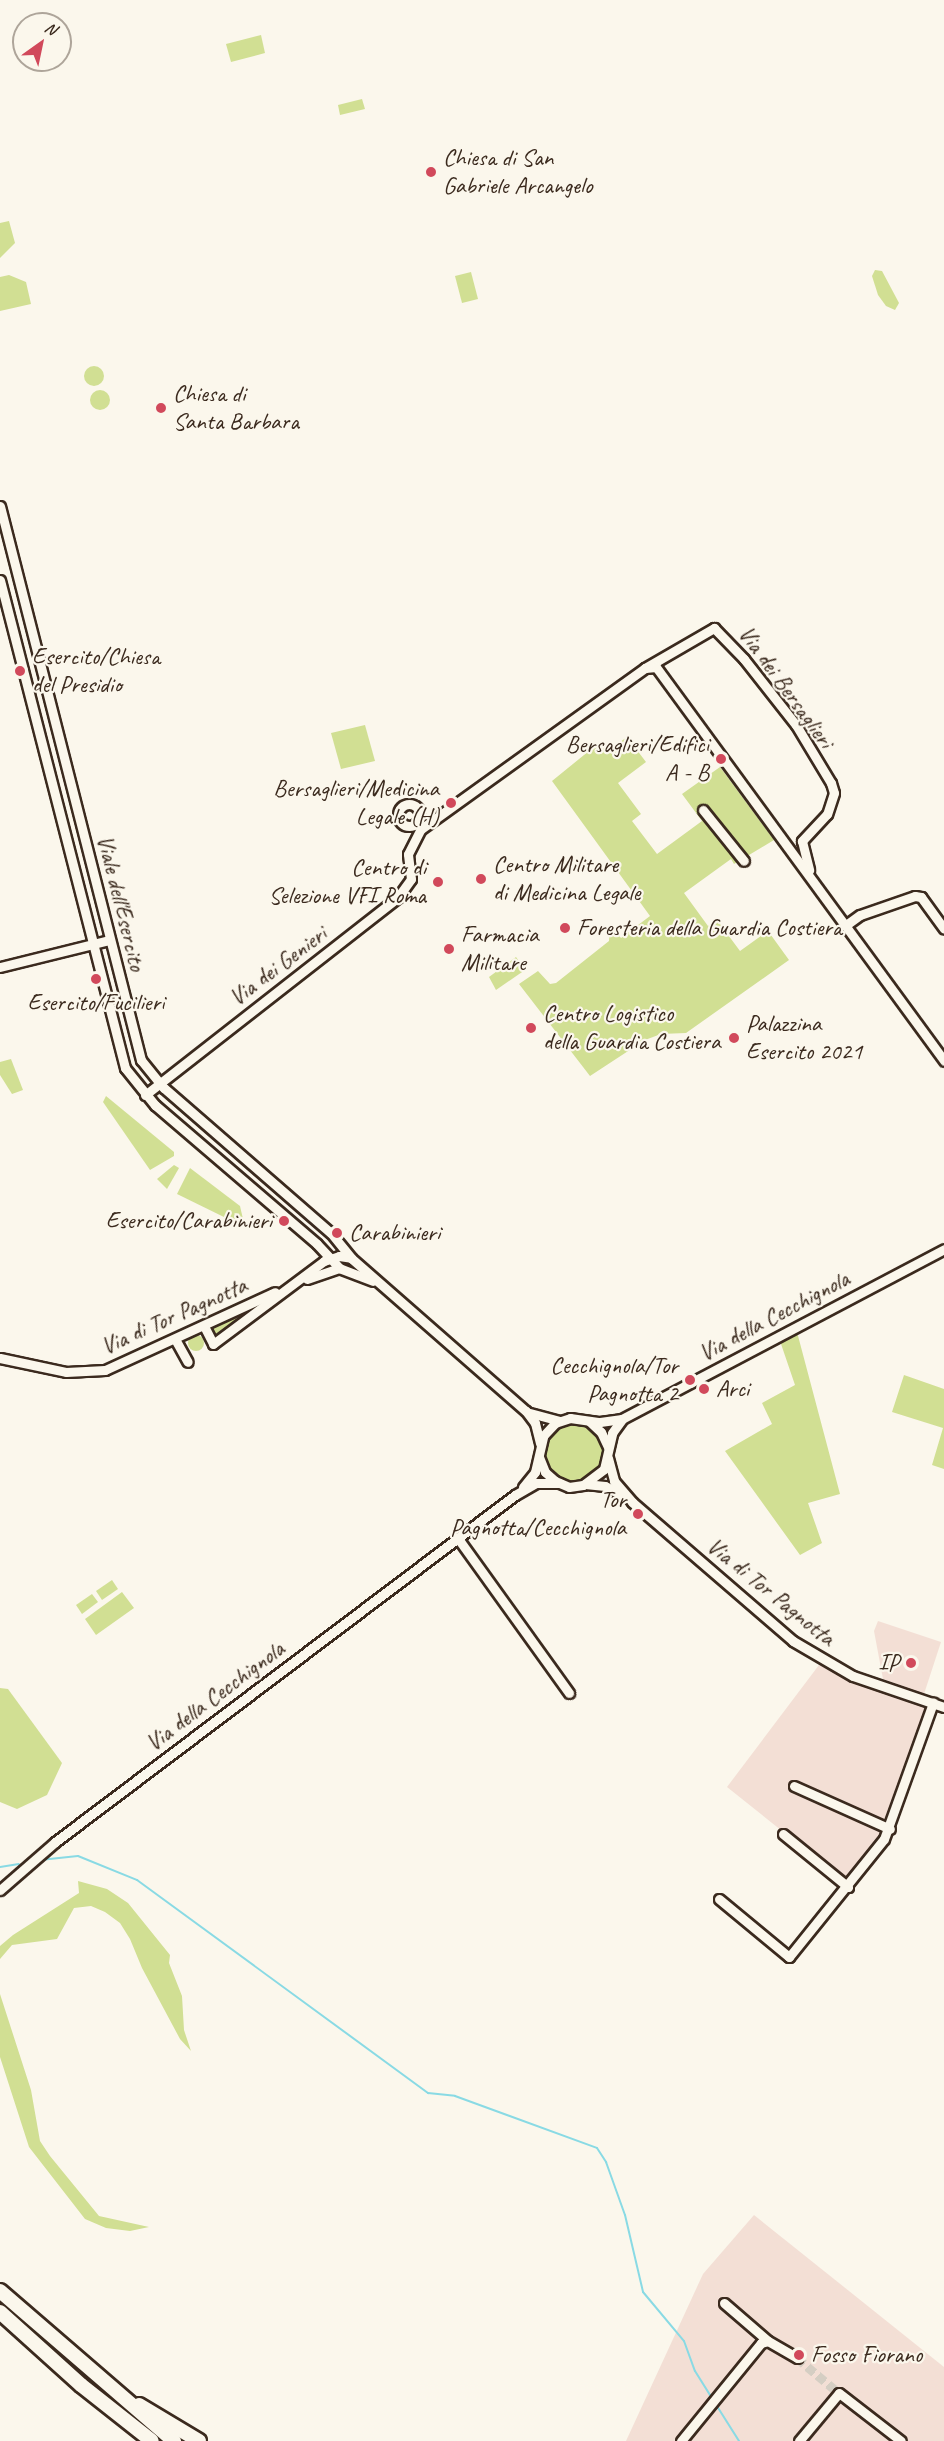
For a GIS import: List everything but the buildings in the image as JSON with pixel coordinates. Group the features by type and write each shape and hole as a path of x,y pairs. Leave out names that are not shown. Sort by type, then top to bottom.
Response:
{"highway":[{"path":"0,2291 98,2379 174,2441"},
{"path":"0,2312 122,2419 152,2441"},
{"path":"98,2379 199,2441"},
{"path":"122,2419 143,2441"}],"street":[{"name":"Viale dell'Esercito","path":"0,506 138,1050 159,1083 332,1233 352,1259"},
{"path":"0,581 19,578"},
{"name":"Viale dell'Esercito","path":"0,581 125,1068 145,1095 317,1244 339,1268"},
{"name":"Via dei Bersaglieri","path":"408,854 421,829 645,668 714,628 744,659 796,724 831,783 834,793 827,814 802,841 810,875"},
{"name":"Via dei Bersaglieri","path":"645,668 656,667 667,677 944,1061"},
{"path":"31,703 50,705"},
{"path":"703,810 744,861"},
{"name":"Via dei Genieri","path":"145,1095 398,897 411,879 408,854"},
{"path":"81,897 98,893"},
{"path":"846,925 860,915 915,896 921,897 944,929"},
{"path":"0,967 109,940"},
{"path":"320,1264 317,1244 322,1236 332,1233"},
{"name":"Via della Cecchignola","path":"559,1421 574,1418 589,1421 622,1419 944,1249"},
{"path":"329,1258 352,1259 526,1411 535,1423 540,1443"},
{"name":"Via di Tor Pagnotta","path":"290,1286 329,1258"},
{"name":"Via di Tor Pagnotta","path":"0,1358 87,1373 114,1367 290,1286 339,1268 352,1259"},
{"path":"339,1268 356,1272 382,1287"},
{"path":"204,1326 213,1344 290,1286"},
{"path":"175,1339 188,1362"},
{"path":"526,1411 559,1421"},
{"path":"608,1447 622,1419"},
{"path":"540,1443 548,1428 559,1421"},
{"path":"585,1484 598,1476 608,1458 608,1447 601,1432 589,1421"},
{"name":"Via della Cecchignola","path":"515,1495 532,1477 539,1457 540,1443"},
{"path":"539,1457 548,1475 559,1484"},
{"name":"Via di Tor Pagnotta","path":"608,1458 614,1481 632,1502"},
{"name":"Via della Cecchignola","path":"0,1890 55,1842 515,1495 536,1483 573,1487 585,1484"},
{"name":"Via di Tor Pagnotta","path":"585,1484 608,1487 632,1502 808,1651 853,1676 944,1707"},
{"path":"458,1538 569,1693"},
{"path":"719,1899 789,1957 848,1887 890,1829 933,1703"},
{"path":"794,1786 890,1829"},
{"path":"783,1834 848,1887"},
{"path":"724,2303 768,2341 796,2358"},
{"path":"681,2441 761,2343 768,2341"},
{"path":"799,2441 839,2393 901,2441"}],"shaded area":[{"path":"878,1621 941,1642 924,1694 883,1679 874,1631"},
{"path":"819,1665 848,1679 928,1707 888,1824 790,1784 793,1792 883,1830 846,1882 727,1787"},
{"path":"754,2215 944,2367 944,2441 626,2441 703,2274"}],"green space":[{"path":"261,35 265,53 231,62 226,44"},
{"path":"362,99 365,109 340,115 338,105"},
{"path":"9,221 15,243 0,258 0,223"},
{"path":"875,270 882,271 899,303 895,310 886,306 878,295 872,276"},
{"path":"471,272 478,299 462,303 455,276"},
{"path":"9,275 26,282 31,304 0,311 0,277"},
{"path":"94,366 101,369 104,376 101,383 94,386 87,383 84,376 87,369"},
{"path":"100,390 107,393 110,400 107,407 100,410 93,407 90,400 93,393"},
{"path":"365,725 375,761 341,769 331,733"},
{"path":"627,737 646,762 618,783 641,814 632,821 657,854 702,821 682,794 720,767 774,840 734,864 731,859 684,893 708,926 717,920 740,951 768,931 789,960 686,1033 661,1034 645,1040 590,1076 519,984 538,971 550,984 556,983 609,941 610,924 621,938 650,916 552,781 600,742 608,751"},
{"path":"516,957 525,970 496,990 489,977"},
{"path":"11,1059 23,1090 12,1094 0,1075 0,1062"},
{"path":"106,1096 174,1152 174,1156 150,1170 103,1102"},
{"path":"174,1165 179,1168 167,1189 157,1179"},
{"path":"190,1168 240,1206 243,1219 228,1219 177,1194"},
{"path":"235,1317 237,1321 214,1335 211,1329"},
{"path":"797,1332 840,1494 808,1503 822,1543 800,1555 725,1451 772,1424 762,1403 795,1385 780,1341"},
{"path":"193,1335 199,1335 204,1343 202,1349 193,1351 188,1346 188,1340"},
{"path":"904,1375 944,1389 944,1469 932,1465 943,1428 892,1412"},
{"path":"573,1422 594,1431 603,1452 594,1473 573,1482 552,1473 543,1452 552,1431"},
{"path":"112,1580 118,1589 102,1600 96,1591"},
{"path":"122,1592 134,1608 96,1635 85,1619"},
{"path":"92,1594 98,1602 82,1614 76,1605"},
{"path":"0,1688 8,1689 62,1763 47,1795 17,1809 0,1802"},
{"path":"78,1881 107,1889 128,1903 170,1955 169,1963 182,1996 184,2030 191,2051 180,2039 142,1968 130,1939 120,1923 105,1912 91,1906 74,1908 57,1939 12,1945 0,1959 0,1946 13,1935 79,1893"},
{"path":"0,1994 31,2090 40,2141 99,2216 149,2227 130,2231 106,2228 85,2219 29,2147 0,2057"}],"waterway":[{"path":"40,1860 78,1856 137,1880 428,2093 455,2096 597,2148 606,2162 625,2215 643,2292 684,2341 695,2371 712,2398"},
{"path":"0,1867 19,1864"},
{"path":"715,2403 739,2441"}],"tunnel":[{"path":"797,2358 839,2393"}],"place":[{"name":"Chiesa di San Gabriele Arcangelo","path":"431,172"},
{"name":"Chiesa di Santa Barbara","path":"161,408"},
{"name":"Esercito/Chiesa del Presidio","path":"20,671"},
{"name":"Bersaglieri/Edifici A - B","path":"721,759"},
{"name":"Bersaglieri/Medicina Legale (H)","path":"451,803"},
{"name":"Centro Militare di Medicina Legale","path":"481,879"},
{"name":"Centro di Selezione VFI Roma","path":"438,882"},
{"name":"Foresteria della Guardia Costiera","path":"565,928"},
{"name":"Farmacia Militare","path":"449,949"},
{"name":"Esercito/Fucilieri","path":"96,979"},
{"name":"Centro Logistico della Guardia Costiera","path":"531,1028"},
{"name":"Palazzina Esercito 2021","path":"734,1038"},
{"name":"Esercito/Carabinieri","path":"284,1221"},
{"name":"Carabinieri","path":"337,1233"},
{"name":"Cecchignola/Tor Pagnotta 2","path":"690,1380"},
{"name":"Arci","path":"704,1389"},
{"name":"Tor Pagnotta/Cecchignola","path":"638,1514"},
{"name":"IP","path":"911,1663"},
{"name":"Fosso Fiorano","path":"799,2355"}]}
